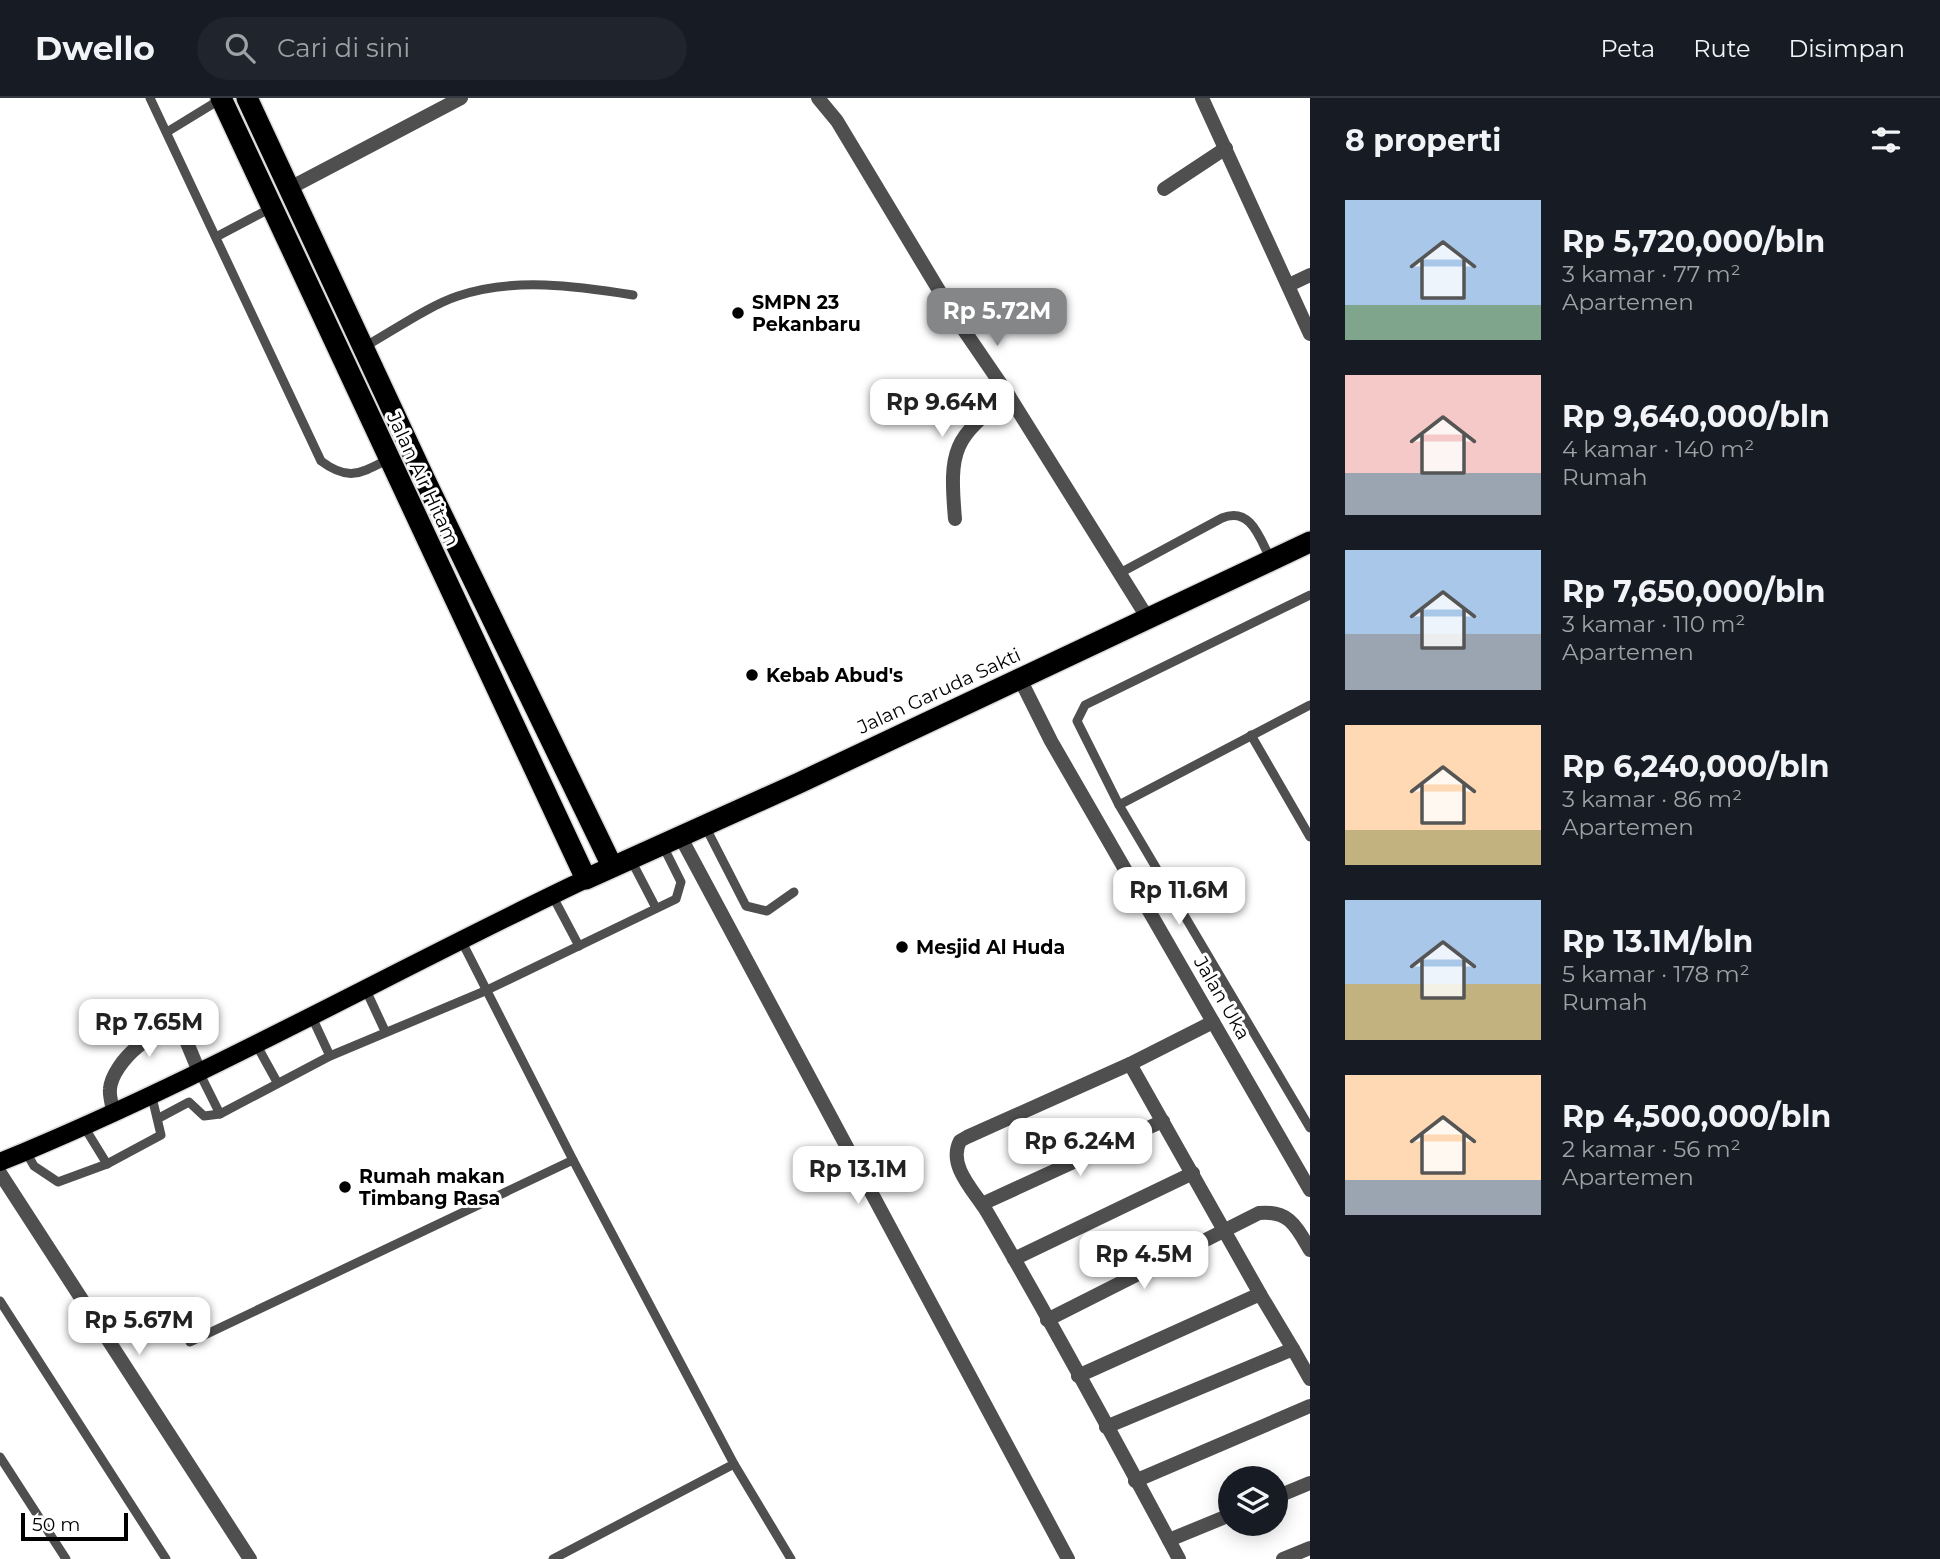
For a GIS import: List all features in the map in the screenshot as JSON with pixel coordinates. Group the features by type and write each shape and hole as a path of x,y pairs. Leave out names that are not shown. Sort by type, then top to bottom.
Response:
{"highway":[{"name":"Jalan Air Hitam","path":"221,98 586,879"},
{"name":"Jalan Air Hitam","path":"247,98 425,480 621,862"},
{"name":"Jalan Garuda Sakti","path":"586,879 705,826 1310,542"}],"main road":[{"path":"0,1162 151,1093 200,1074 460,938 586,879"}],"street":[{"path":"288,189 461,98"},
{"path":"818,98 836,121 955,317 1009,396 1147,617"},
{"path":"1202,98 1310,334"},
{"path":"1164,189 1226,148"},
{"path":"1289,285 1310,275"},
{"path":"955,519 952,487 958,444 969,428 1009,396"},
{"name":"Jalan Uka","path":"1020,679 1051,741 1310,1190"},
{"path":"671,840 1068,1559"},
{"path":"1179,1559 1014,1259 956,1163 960,1142 1130,1065 1213,1022"},
{"path":"113,1111 109,1088 119,1066 135,1048 156,1035 178,1031 183,1033 200,1074"},
{"path":"1130,1065 1310,1379"},
{"path":"982,1204 1163,1121"},
{"path":"0,1173 250,1559"},
{"path":"1014,1259 1193,1173"},
{"path":"1047,1320 1259,1213 1280,1213 1295,1224 1310,1250"},
{"path":"1078,1376 1260,1294"},
{"path":"1106,1427 1293,1349"},
{"path":"1135,1481 1310,1406"},
{"path":"1288,1492 1310,1483"},
{"path":"1169,1540 1218,1520"},
{"path":"1283,1559 1310,1548"}],"lane":[{"path":"149,98 321,461 335,472 359,474 388,459"},
{"path":"167,132 221,98"},
{"path":"216,237 271,208"},
{"path":"364,347 457,296 500,288 571,285 633,295"},
{"path":"1120,573 1222,518 1237,514 1248,519 1272,560"},
{"path":"1310,595 1082,708 1078,716 1079,727 1119,805 1310,1128"},
{"path":"1119,805 1310,705"},
{"path":"1251,735 1310,837"},
{"path":"705,826 746,906 767,911 794,891"},
{"path":"159,1118 189,1102 204,1116 220,1114 330,1056 485,991 676,899 681,882 671,840"},
{"path":"621,862 656,908"},
{"path":"552,895 579,946"},
{"path":"460,938 573,1160 734,1464 791,1559"},
{"path":"365,987 385,1031"},
{"path":"311,1015 330,1056"},
{"path":"256,1044 277,1082"},
{"path":"200,1074 220,1114"},
{"path":"26,1152 34,1166 58,1182 107,1164 161,1135 151,1093"},
{"path":"83,1125 107,1164"},
{"path":"190,1342 573,1160"},
{"path":"0,1301 166,1559"},
{"path":"0,1457 66,1559"},
{"path":"553,1559 734,1464"}],"place":[{"name":"SMPN 23 Pekanbaru","path":"738,313"},
{"name":"Kebab Abud's","path":"752,675"},
{"name":"Mesjid Al Huda","path":"902,947"},
{"name":"Rumah makan Timbang Rasa","path":"345,1187"}]}
